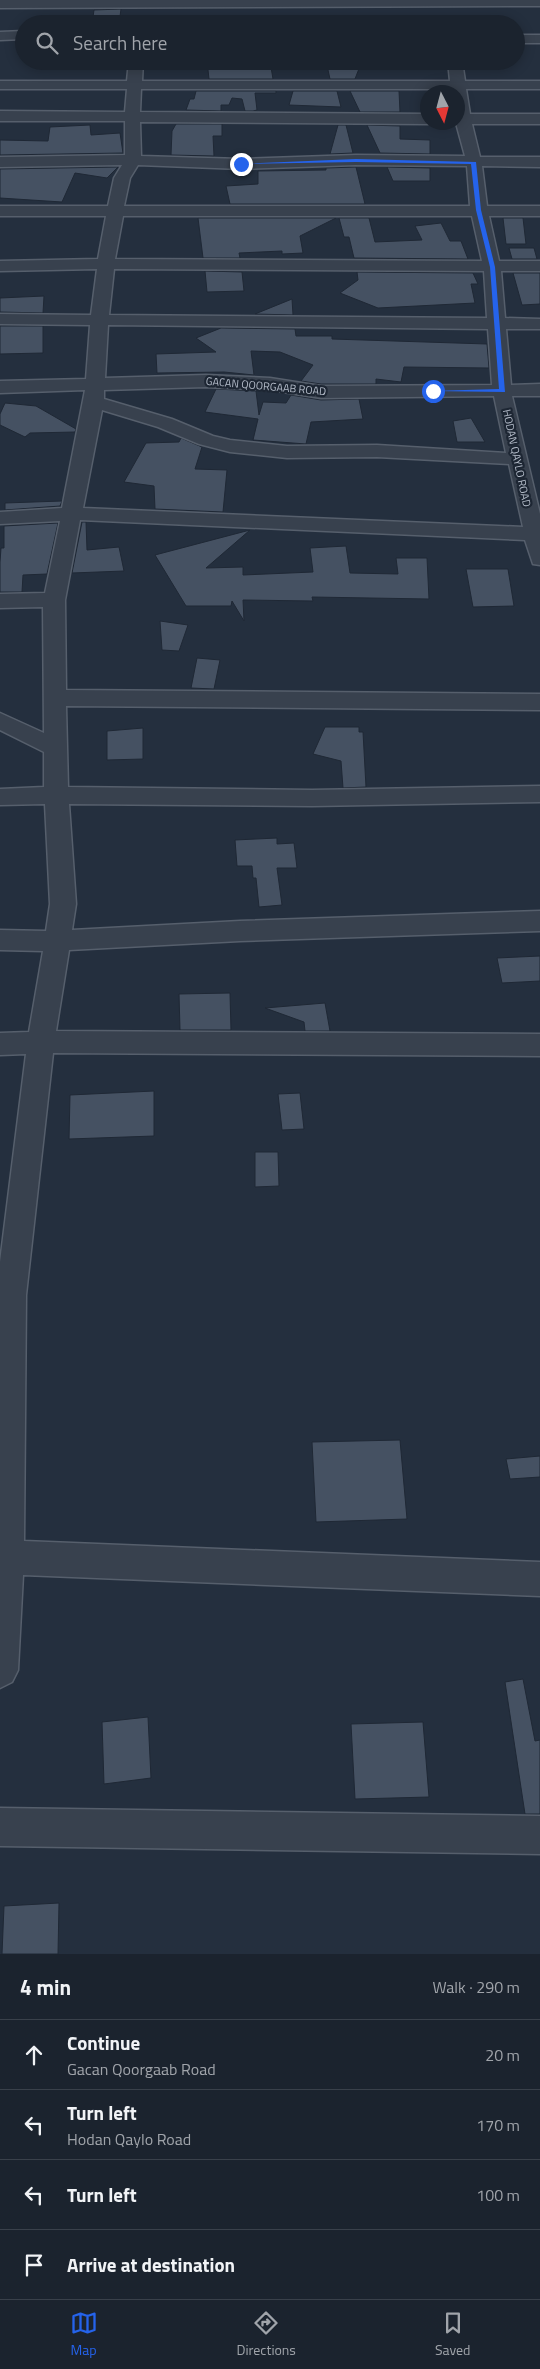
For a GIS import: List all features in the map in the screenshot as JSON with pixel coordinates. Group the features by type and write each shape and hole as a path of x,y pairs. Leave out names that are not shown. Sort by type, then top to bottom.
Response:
{"street":[{"path":"451,1 452,15"},
{"path":"0,4 144,7 451,1 540,2"},
{"path":"0,36 15,36"},
{"path":"525,39 540,39"},
{"name":"HODAN QAYLO ROAD","path":"456,70 458,85"},
{"path":"0,1670 12,1186 40,1042 63,904 56,795 54,600 94,393 100,320 116,211 122,178 133,160 132,116 134,73"},
{"path":"0,85 134,73 433,85"},
{"path":"465,86 540,85"},
{"path":"0,116 420,119"},
{"path":"465,119 540,119"},
{"name":"HODAN QAYLO ROAD","path":"464,130 474,162 479,210 492,267 502,391 517,459 537,534 540,559"},
{"path":"0,162 133,160 241,164 356,160 540,162"},
{"path":"0,211 540,211"},
{"path":"0,266 107,264 540,266"},
{"path":"0,319 540,324"},
{"name":"GACAN QOORGAAB ROAD","path":"0,388 94,393 206,381 270,384 321,392 540,390"},
{"path":"94,393 206,440 230,446 287,452 377,451 517,459"},
{"path":"0,518 71,514 537,534"},
{"path":"0,601 54,600"},
{"path":"56,698 540,702"},
{"path":"0,721 56,748"},
{"path":"0,797 56,795 312,798 540,794"},
{"path":"0,940 57,941 240,931 540,921"},
{"path":"0,1044 40,1042 540,1045"},
{"path":"4,1557 540,1579"},
{"path":"0,1827 540,1835"}],"building":[{"path":"121,9 120,15 93,15 94,10"},
{"path":"208,70 272,70 273,79 209,79"},
{"path":"328,70 358,70 355,79 330,79"},
{"path":"196,91 276,91 276,93 255,93 257,110 253,111 245,111 242,99 232,98 229,105 221,105 221,111 186,110 190,99 194,99"},
{"path":"293,91 337,91 341,107 289,105"},
{"path":"350,91 399,91 400,112 360,112"},
{"path":"176,124 222,124 222,136 213,136 214,156 171,155 172,131"},
{"path":"90,125 91,135 120,133 123,153 0,155 0,140 48,141 50,127"},
{"path":"338,125 346,125 353,153 330,154"},
{"path":"367,125 400,126 400,139 430,140 430,154 380,153"},
{"path":"118,167 107,178 75,173 62,202 0,198 0,169"},
{"path":"356,167 365,204 230,204 226,186 258,184 258,171 326,170 326,168"},
{"path":"387,167 430,168 430,181 393,181"},
{"path":"198,218 336,218 300,236 303,253 282,254 282,251 239,253 240,258 203,258"},
{"path":"339,218 369,218 375,242 422,240 415,226 441,223 450,241 461,241 468,259 354,258 349,237 344,237"},
{"path":"503,218 523,218 526,244 506,244"},
{"path":"509,248 534,248 537,259 512,259"},
{"path":"205,271 242,272 244,291 207,292"},
{"path":"357,272 473,273 478,284 471,284 475,303 378,308 340,293 358,280"},
{"path":"513,273 540,273 540,304 522,305"},
{"path":"44,296 43,313 0,312 0,298"},
{"path":"292,299 293,315 255,314"},
{"path":"0,326 43,326 43,353 0,354"},
{"path":"221,328 295,329 296,336 332,336 332,339 487,344 489,368 404,367 401,382 376,379 376,384 321,384 301,381 313,365 280,352 251,351 254,375 224,372 157,373 156,354 216,352 196,338"},
{"path":"216,389 256,391 259,415 263,402 286,403 291,395 321,400 359,399 363,419 311,422 306,444 253,440 258,419 205,412"},
{"path":"5,403 36,406 76,429 75,432 30,433 25,437 0,425 0,414"},
{"path":"471,418 485,442 457,442 453,421"},
{"path":"181,438 202,447 195,469 227,470 223,512 155,509 154,486 124,482 146,443 179,442"},
{"path":"62,501 60,506 5,510 5,503"},
{"path":"82,522 86,522 87,550 119,547 124,571 72,573"},
{"path":"58,523 47,574 23,575 22,592 0,592 0,562 1,548 4,548 4,526"},
{"path":"250,530 206,568 243,567 243,575 313,572 310,548 346,546 350,573 398,574 396,558 427,558 429,599 312,597 313,601 243,600 244,621 232,601 231,606 186,606 155,555"},
{"path":"466,569 508,569 514,606 473,607"},
{"path":"160,621 188,625 179,651 162,650"},
{"path":"197,658 220,660 214,689 191,688"},
{"path":"325,727 359,727 359,732 363,732 366,787 343,788 341,761 313,754"},
{"path":"143,728 143,759 107,760 107,731"},
{"path":"277,838 277,844 294,843 297,868 277,868 282,905 259,907 256,878 253,878 252,866 237,866 235,840"},
{"path":"540,956 540,981 502,983 497,958"},
{"path":"230,993 231,1030 180,1030 179,994"},
{"path":"325,1003 330,1031 305,1031 304,1022 265,1008"},
{"path":"154,1091 154,1136 69,1139 70,1095"},
{"path":"300,1093 304,1129 282,1130 278,1094"},
{"path":"255,1152 278,1152 279,1186 255,1187"},
{"path":"400,1440 407,1519 316,1522 312,1442"},
{"path":"540,1456 540,1477 510,1479 506,1459"},
{"path":"523,1679 535,1741 540,1740 540,1814 525,1814 505,1682"},
{"path":"148,1717 151,1778 104,1784 102,1722"},
{"path":"423,1722 429,1797 355,1799 351,1724"},
{"path":"59,1903 58,1954 2,1954 4,1906"}],"route":[{"path":"241,164 356,160 474,162 479,210 492,267 502,391 433,391"}]}
